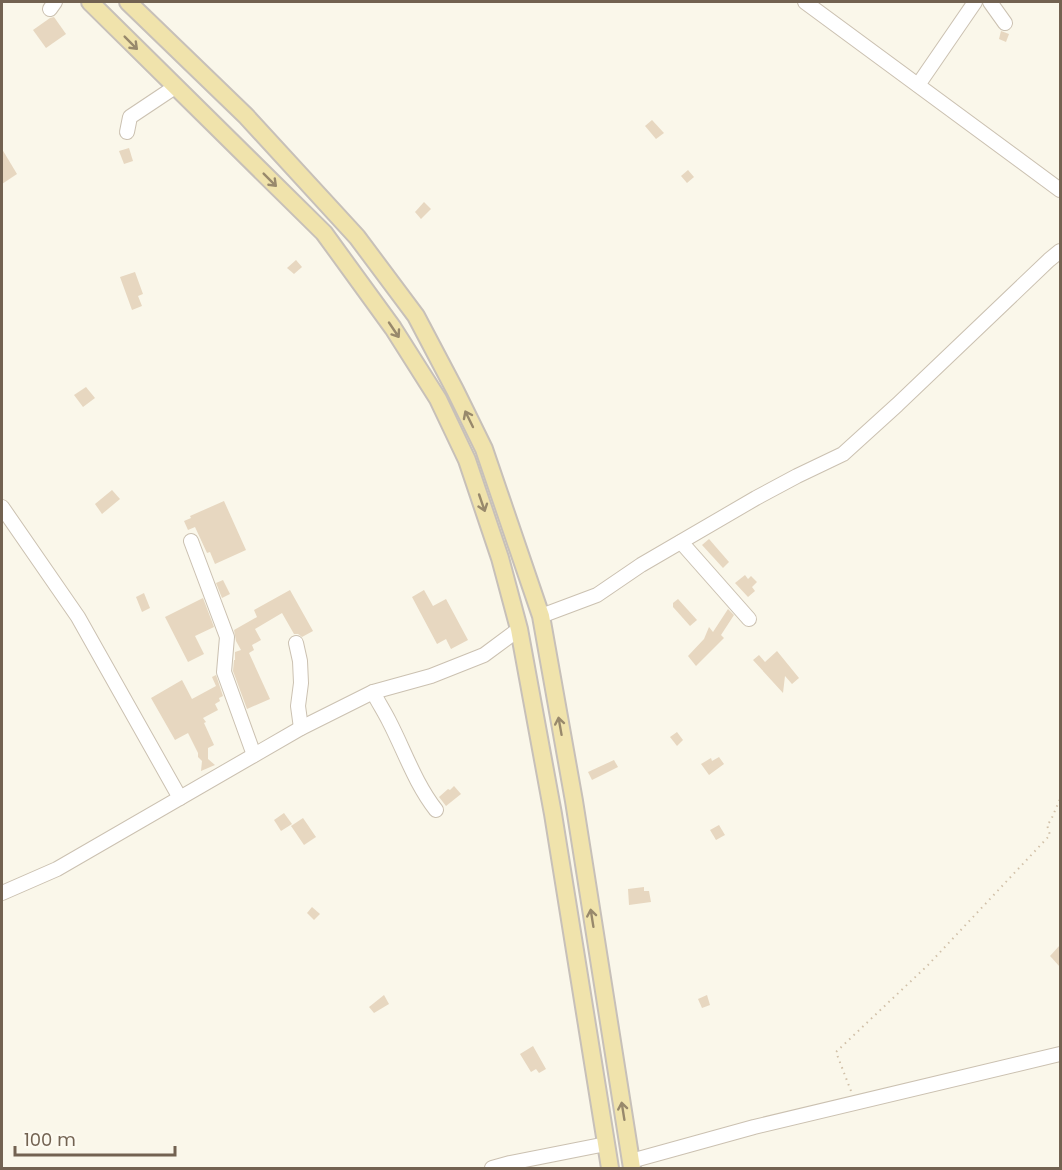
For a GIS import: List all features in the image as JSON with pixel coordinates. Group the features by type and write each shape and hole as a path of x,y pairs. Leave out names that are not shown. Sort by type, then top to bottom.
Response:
{"main road":[{"path":"90,2 324,233 393,328 427,381 467,460 500,558 519,629 553,814 610,1168"},
{"path":"128,2 246,116 357,237 416,316 484,449 541,616 574,801 631,1165"}],"street":[{"path":"805,2 1060,190"},
{"path":"918,85 975,2"},
{"path":"990,2 1005,23"},
{"path":"127,132 130,117 176,87"},
{"path":"541,616 597,595 641,565 756,498 843,454 1060,251"},
{"path":"2,507 78,617 180,798"},
{"path":"191,541 227,637 224,672 254,755"},
{"path":"681,542 750,619"},
{"path":"2,893 57,869 301,728 373,692 431,676 484,655 519,629"},
{"path":"296,644 300,661 301,683 298,706 301,728"},
{"path":"373,692 425,796 436,810"},
{"path":"631,1165 754,1127 1060,1054"},
{"path":"492,1168 606,1144"}],"path":[{"path":"856,1102 836,1052 928,965 1050,835 1047,825 1060,799"}],"building":[{"path":"54,17 66,34 46,48 33,30"},
{"path":"1001,31 1009,34 1006,42 999,39"},
{"path":"652,120 664,133 656,139 645,126"},
{"path":"129,148 133,161 124,164 119,151"},
{"path":"2,149 17,174 2,184"},
{"path":"688,170 694,177 687,183 681,176"},
{"path":"424,202 431,209 421,219 415,212"},
{"path":"296,260 302,267 294,274 287,268"},
{"path":"135,272 143,294 138,296 142,306 132,310 120,277"},
{"path":"86,387 95,398 83,407 74,395"},
{"path":"112,490 120,499 102,514 95,504"},
{"path":"224,501 246,550 215,564 210,552 207,553 195,527 188,530 184,521"},
{"path":"709,539 729,562 723,568 702,545"},
{"path":"745,575 748,579 751,576 757,582 752,587 755,591 748,597 735,583"},
{"path":"223,580 230,594 222,598 216,583"},
{"path":"290,590 313,631 302,637 294,634 282,613 255,629 261,640 252,645 254,650 249,653 270,699 247,709 233,671 235,652 241,650 234,630 257,617 254,610"},
{"path":"424,590 433,606 446,599 468,640 451,649 446,639 437,644 412,597"},
{"path":"144,593 150,608 142,612 136,597"},
{"path":"203,598 214,627 195,636 204,654 188,662 165,617"},
{"path":"678,599 697,620 690,626 673,607 673,603"},
{"path":"728,609 734,615 721,635 724,638 696,666 688,656 704,639 709,627 713,632"},
{"path":"777,651 799,678 792,684 785,676 783,693 753,660 759,655 765,662"},
{"path":"216,675 223,696 215,704 218,710 203,718 214,745 208,748 208,759 215,765 201,771 202,761 188,733 175,740 151,698 182,680 192,699 216,686 212,677"},
{"path":"677,732 683,740 677,746 670,737"},
{"path":"719,757 724,764 709,775 701,764 711,758 712,761"},
{"path":"614,760 618,767 592,780 588,772"},
{"path":"454,786 461,794 446,806 439,797"},
{"path":"284,813 292,824 281,831 274,820"},
{"path":"303,818 316,837 304,845 291,826"},
{"path":"719,825 725,835 716,840 710,830"},
{"path":"644,887 644,891 649,891 651,902 629,905 628,889"},
{"path":"312,907 320,914 314,920 307,913"},
{"path":"1060,945 1060,967 1050,956"},
{"path":"384,995 389,1004 374,1013 369,1007"},
{"path":"707,995 710,1005 702,1008 698,999"},
{"path":"533,1046 546,1069 539,1073 536,1069 531,1072 520,1054"}]}
